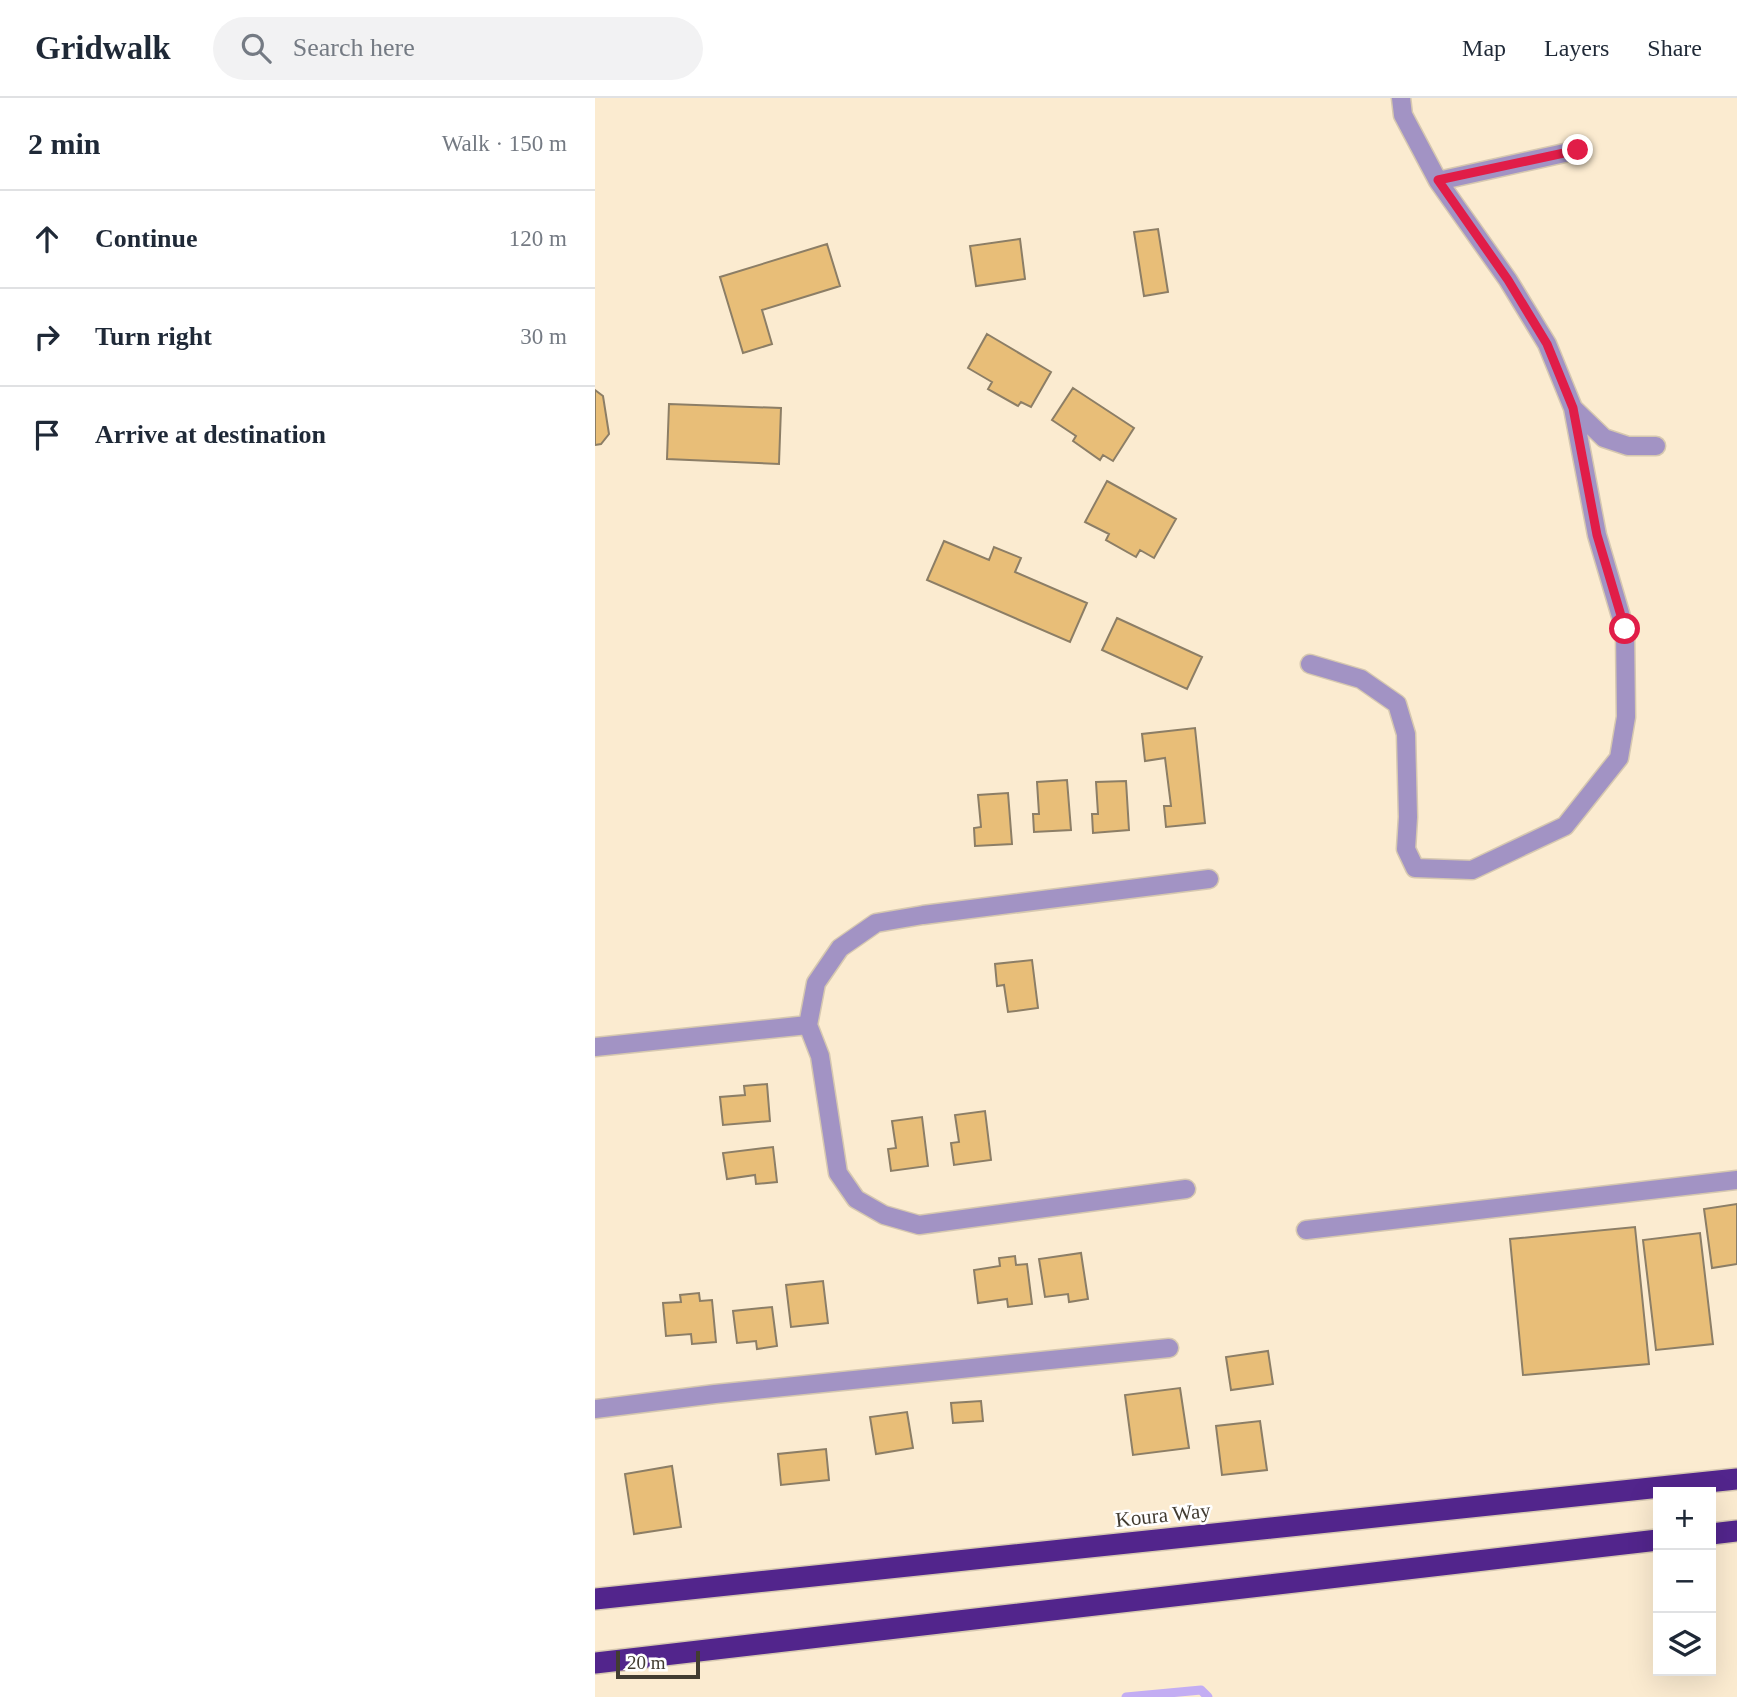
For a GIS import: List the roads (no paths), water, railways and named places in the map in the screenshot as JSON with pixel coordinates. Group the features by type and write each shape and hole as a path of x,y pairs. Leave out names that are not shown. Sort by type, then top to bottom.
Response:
{"highway":[{"name":"Koura Way","path":"595,1600 1737,1479"},
{"path":"1716,1533 1737,1531"},
{"path":"595,1663 1653,1541"}],"street":[{"path":"1310,664 1361,680 1397,704 1406,734 1406,849 1415,868 1472,870 1565,826 1619,758 1626,717 1625,629 1597,535 1573,408 1547,344 1508,280 1438,180 1403,115 1401,98"},
{"path":"1438,180 1578,150"},
{"path":"1573,408 1604,438 1628,446 1656,446"},
{"path":"1186,1189 919,1225 884,1215 856,1199 838,1173 820,1056 808,1025 816,983 822,974 840,948 876,923 1209,879"},
{"path":"595,1047 808,1025"},
{"path":"1306,1230 1737,1180"},
{"path":"595,1409 715,1394 1169,1348"}],"waterway":[{"path":"1126,1697 1201,1690 1208,1697"}]}
